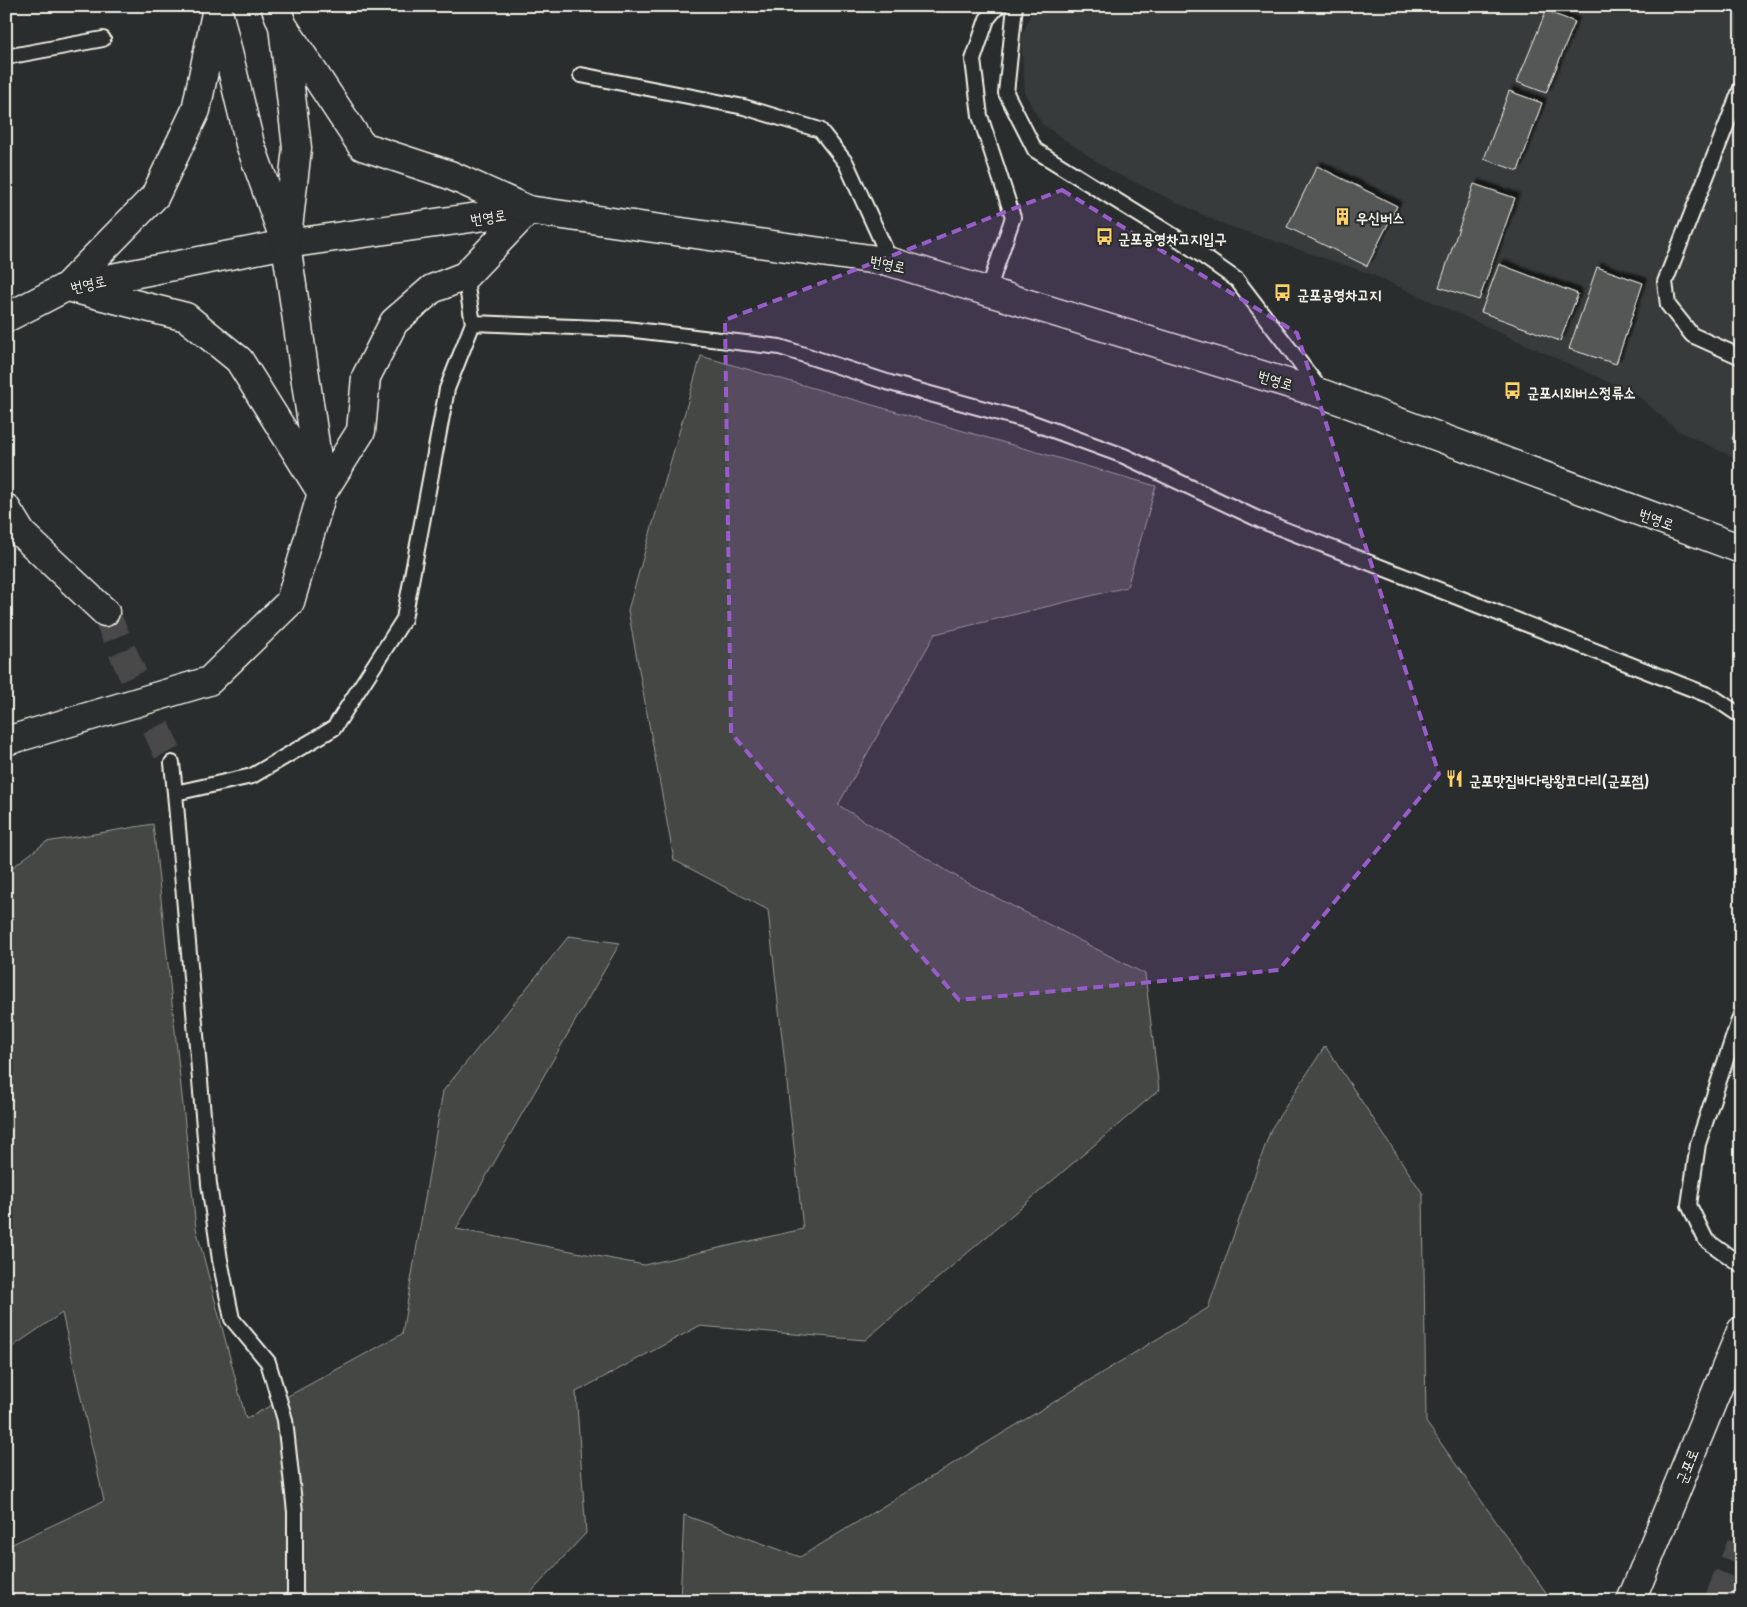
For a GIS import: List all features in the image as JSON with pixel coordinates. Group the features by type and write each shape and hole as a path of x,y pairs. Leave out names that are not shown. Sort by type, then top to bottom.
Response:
{"main road":[{"path":"217,7 250,144 286,244 322,493"},
{"path":"66,287 156,196 196,110 217,7"},
{"path":"279,16 297,148 286,244"},
{"path":"6,742 209,681 290,602 322,493 362,431 366,377 394,322 432,289 465,276 528,210 450,175 362,146 279,16"},
{"name":"번영로","path":"6,318 66,287 286,244 528,210 891,262 1323,394 1741,549"},
{"path":"66,287 186,317 239,360 322,493"},
{"path":"6,508 22,534 105,612"},
{"name":"군포로","path":"1631,1601 1741,1331"}],"lane":[{"path":"988,291 1013,217 980,116 973,60 987,19 998,6"},
{"path":"1015,6 1006,93 1035,150 1180,240 1236,280 1323,394"},
{"path":"6,57 103,39"},
{"path":"581,75 744,107 820,130 846,163 891,262"},
{"path":"1741,88 1665,282 1668,305 1692,335 1741,357"},
{"path":"175,793 252,776 334,728 399,628 404,619 447,388 474,323 465,276"},
{"path":"474,323 626,329 780,347 890,383 1025,420 1124,456 1260,520 1712,697 1741,716"},
{"path":"172,763 209,1184 220,1260 232,1319 268,1362 285,1420 295,1512 295,1601"},
{"path":"1741,1014 1698,1144 1689,1205 1706,1240 1741,1265"}],"highlighted area":[{"path":"1062,190 1297,333 1439,774 1279,970 959,1000 731,733 725,320"}],"shaded area":[{"name":"군포공영차고지","path":"1034,6 1741,6 1741,461 1677,430 1637,395 1371,274 1220,223 1111,171 1042,124 1025,94 1021,38"},
{"path":"701,356 1156,486 1127,587 935,634 838,805 964,881 1145,974 1159,1090 865,1340 699,1326 576,1392 586,1533 523,1601 6,1601 6,1547 104,1501 62,1313 6,1351 6,872 46,842 153,824 196,1228 246,1419 402,1334 443,1091 569,936 620,943 456,1229 644,1265 803,1229 768,910 674,860 628,610"},
{"path":"1325,1046 1423,1194 1426,1422 1552,1601 680,1601 684,1515 800,1557 1208,1308 1271,1129"}],"building":[{"path":"1546,11 1575,22 1546,93 1517,82"},
{"path":"1509,91 1542,103 1518,171 1484,159"},
{"name":"우신버스","path":"1317,166 1397,206 1367,266 1287,227"},
{"path":"1474,184 1515,198 1479,300 1439,287"},
{"path":"1499,264 1578,294 1560,341 1481,312"},
{"path":"1597,267 1643,283 1616,364 1569,349"},
{"path":"1741,416 1741,442 1732,439"}],"tunnel":[{"path":"105,612 172,763"},
{"path":"1718,1601 1741,1545"}],"place":[{"name":"우신버스","path":"1342,216"},
{"name":"군포공영차고지입구","path":"1104,237"},
{"name":"군포공영차고지","path":"1283,293"},
{"name":"군포시외버스정류소","path":"1513,391"},
{"name":"군포맛집바다랑왕코다리(군포점)","path":"1455,779"}]}
